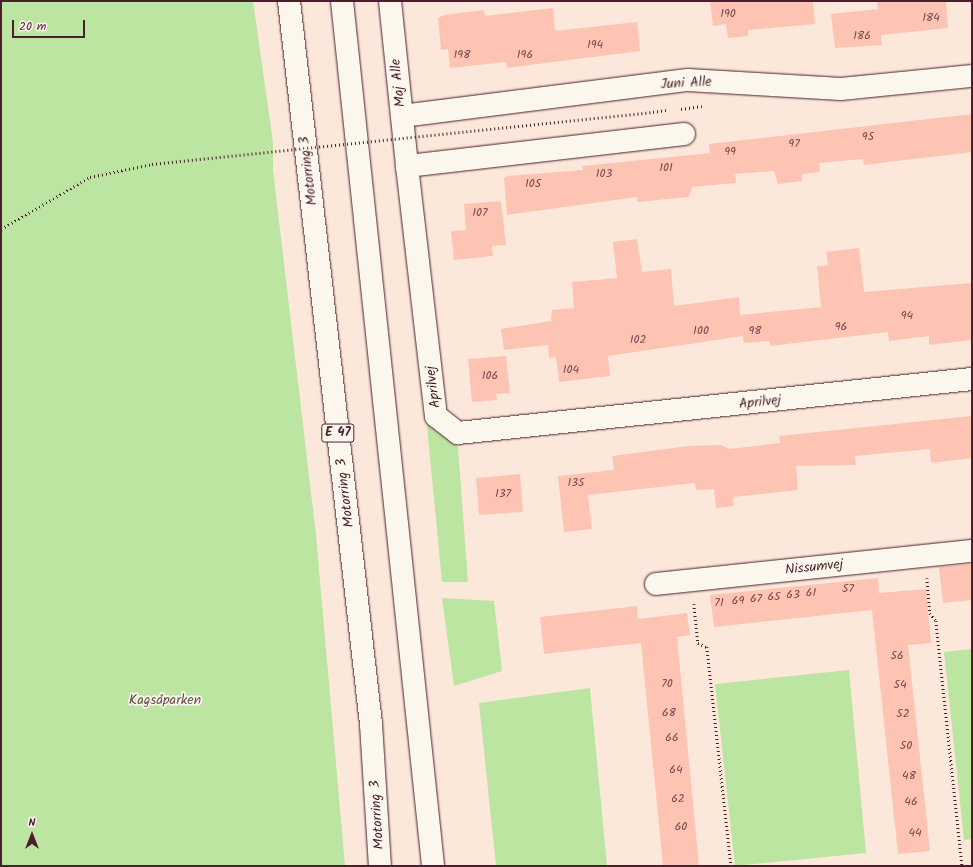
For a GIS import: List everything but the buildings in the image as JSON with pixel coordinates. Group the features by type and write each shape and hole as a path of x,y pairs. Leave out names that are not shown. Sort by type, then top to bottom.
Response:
{"main road":[{"name":"Motorring 3","path":"289,1 371,724 380,866"},
{"path":"342,1 433,866"},
{"name":"Maj Alle","path":"390,1 407,166"},
{"name":"Juni Alle","path":"402,116 688,80 841,89 972,76"},
{"path":"407,166 684,134"},
{"name":"Aprilvej","path":"407,166 436,416 458,433 972,379"},
{"name":"Nissumvej","path":"656,584 972,551"}],"path":[{"path":"1,229 90,177 152,164 653,112"},
{"path":"924,556 930,613 936,621 962,866"},
{"path":"692,580 698,643 707,647 731,866"}],"green space":[{"name":"Kagsåparken","path":"1,1 253,1 273,142 273,170 316,535 345,866 1,866"},
{"path":"426,416 458,447 468,582 442,582"},
{"path":"442,598 494,601 502,671 454,686"},
{"path":"972,649 972,839 964,840 944,652"},
{"path":"849,670 866,853 735,866 715,684"},
{"path":"590,688 607,866 496,866 479,703"}]}
